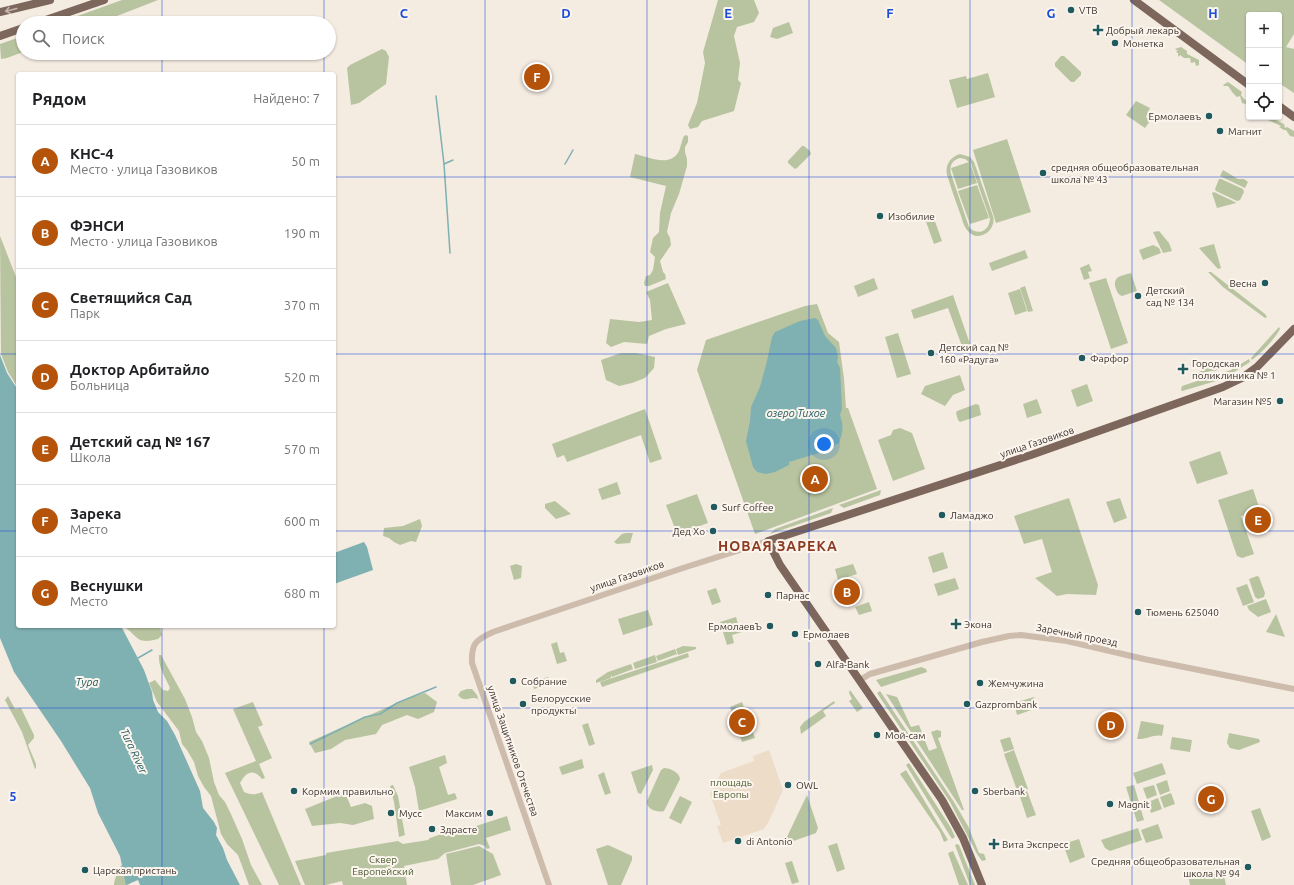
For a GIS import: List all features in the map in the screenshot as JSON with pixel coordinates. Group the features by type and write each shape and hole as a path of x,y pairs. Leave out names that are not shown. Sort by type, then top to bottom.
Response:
{"main road":[{"path":"0,12 50,0"},
{"path":"57,16 104,0"},
{"path":"1134,0 1248,84"},
{"path":"0,36 16,30"},
{"path":"1282,108 1294,117"},
{"name":"улица Газовиков","path":"768,541 1031,455 1223,387 1242,378 1257,367 1294,329"},
{"path":"768,541 780,566 942,800 963,838 982,885"}],"street":[{"name":"улица Газовиков","path":"493,632 768,541"},
{"name":"улица Защитников Отечества","path":"493,632 478,639 474,644 472,650 472,663 549,885"},
{"name":"Заречный проезд","path":"860,680 870,674 970,645 1009,636 1021,635 1068,641 1294,689"}],"green space":[{"path":"122,0 158,0 117,16 77,16"},
{"path":"718,0 754,0 759,13 754,22 737,27 734,36 740,63 738,80 741,83 734,111 702,121 698,127 690,129 688,125 697,103 705,63 703,52"},
{"path":"1159,0 1294,0 1294,34 1286,47 1294,49 1294,93 1282,85 1282,12 1246,12 1246,63"},
{"path":"789,22 793,33 777,39 770,37 773,28"},
{"path":"16,38 16,55 1,59 0,44"},
{"path":"1181,47 1187,51 1187,54 1199,60 1199,65 1196,66 1195,62 1191,63 1190,58 1184,58 1180,55 1178,57 1178,53 1176,52 1178,50 1175,49"},
{"path":"382,49 386,51 389,57 386,84 359,103 351,105 347,68 350,65"},
{"path":"1061,56 1064,56 1081,72 1081,75 1074,82 1071,82 1055,66 1055,63"},
{"path":"988,73 995,97 957,108 949,80 966,76 967,79"},
{"path":"1228,82 1242,92 1241,95 1246,100 1246,104 1242,103 1240,96 1237,97 1228,86 1223,85"},
{"path":"1136,101 1150,108 1146,117 1150,121 1145,128 1126,115"},
{"path":"1268,120 1276,120 1284,124 1285,128 1287,127 1294,131 1294,137 1290,136 1286,130 1279,127 1281,126"},
{"path":"686,135 688,136 688,142 685,147 687,166 679,194 671,213 667,232 671,245 660,261 666,279 649,286 645,286 644,283 646,276 650,275 653,270 655,257 650,252 653,238 659,232 660,213 666,186 630,177 635,154 659,160 670,159 679,151 683,138"},
{"path":"1007,139 1031,212 996,223 973,150"},
{"path":"802,146 810,151 811,154 795,169 788,163 788,161"},
{"path":"960,154 970,157 974,162 993,216 992,226 989,231 981,236 971,234 967,230 947,175 949,162 956,155","holes":["960,158 969,162 951,168 958,189 977,183 970,163 971,164 990,219 985,230 979,232 972,230 969,227 950,171 951,166 953,162"]},
{"path":"1223,170 1238,179 1244,179 1248,182 1245,188 1220,176"},
{"path":"1219,179 1243,189 1244,192 1240,200 1237,201 1216,191 1215,189"},
{"path":"977,185 989,218 970,224 958,191"},
{"path":"1214,192 1236,203 1217,208 1212,193"},
{"path":"932,213 942,241 934,244 924,216"},
{"path":"1159,231 1169,243 1172,251 1163,253 1153,232"},
{"path":"0,236 16,277 16,385 8,372 1,354"},
{"path":"1214,244 1221,268 1218,269 1199,248"},
{"path":"1153,245 1159,248 1161,253 1143,260 1139,250"},
{"path":"1025,250 1028,258 992,271 989,263"},
{"path":"1089,264 1092,271 1088,272 1090,278 1084,280 1080,268"},
{"path":"1208,272 1211,272 1267,317 1265,318 1223,287"},
{"path":"1131,273 1137,291 1122,296 1116,289 1115,281 1118,277"},
{"path":"874,278 878,289 858,297 854,286"},
{"path":"1106,278 1128,343 1111,349 1089,283"},
{"path":"668,283 686,324 666,329 649,336 647,344 624,342 611,347 606,343 610,319 639,322 652,320 650,300 646,292"},
{"path":"1025,286 1033,311 1028,312 1020,288"},
{"path":"1020,289 1027,311 1015,315 1008,293"},
{"path":"953,295 971,347 963,349 948,308 914,319 911,310"},
{"path":"817,304 828,333 839,342 846,408 848,408 877,489 755,534 697,370 706,340 805,306"},
{"path":"1279,327 1280,329 1271,342 1252,360 1251,358"},
{"path":"898,333 911,374 897,378 885,337"},
{"path":"621,353 636,353 655,357 654,368 645,378 632,383 619,386 606,380 601,360"},
{"path":"1249,359 1250,362 1223,379 1182,391 1181,390 1182,386 1231,370"},
{"path":"1211,364 1218,364 1219,369 1210,371 1200,376 1198,373"},
{"path":"960,375 965,390 953,395 945,406 921,394 925,386"},
{"path":"1087,384 1093,401 1077,407 1071,390"},
{"path":"1037,399 1042,413 1027,418 1023,404"},
{"path":"976,404 979,405 981,415 960,422 958,420 956,413 957,411"},
{"path":"645,409 662,459 650,463 641,435 567,462 564,455 557,458 552,444"},
{"path":"900,428 912,433 925,469 893,481 878,440 891,435 893,430"},
{"path":"1220,451 1228,474 1197,484 1189,462"},
{"path":"617,482 621,494 602,500 598,489"},
{"path":"1253,489 1260,510 1241,516 1254,554 1242,558 1237,556 1218,500"},
{"path":"881,490 880,495 844,508 839,505"},
{"path":"697,494 708,523 677,534 666,505"},
{"path":"1069,498 1098,585 1096,595 1067,594 1057,596 1035,578 1052,572 1042,539 1024,544 1014,516"},
{"path":"1120,498 1127,518 1114,523 1106,502"},
{"path":"555,501 571,514 556,519 545,508 545,504"},
{"path":"833,508 831,513 770,534 775,529"},
{"path":"420,519 422,526 416,542 411,541 400,545 383,536 384,528 403,526"},
{"path":"633,533 630,543 617,544 614,542 622,534"},
{"path":"943,552 948,568 933,573 928,557"},
{"path":"516,564 522,566 521,578 514,580 510,566"},
{"path":"853,564 857,574 838,580 835,569"},
{"path":"1257,576 1259,577 1265,593 1264,597 1258,599 1255,597 1249,579"},
{"path":"955,578 959,589 938,596 934,584"},
{"path":"1247,584 1254,602 1243,606 1236,588"},
{"path":"716,588 721,602 712,605 707,591"},
{"path":"1266,599 1271,612 1258,617 1249,610 1247,606"},
{"path":"869,602 872,611 859,615 855,607"},
{"path":"648,610 653,625 623,635 618,619"},
{"path":"1276,614 1285,637 1266,632"},
{"path":"736,617 738,624 722,630 720,622"},
{"path":"740,626 742,632 732,635 734,643 727,645 723,632"},
{"path":"126,628 160,628 162,635 158,639 145,641 141,640"},
{"path":"557,642 560,653 564,652 567,661 557,664 551,644"},
{"path":"683,646 696,647 696,649 678,655 676,649"},
{"path":"675,649 677,654 658,661 656,656"},
{"path":"688,653 689,657 602,687 600,682"},
{"path":"159,655 161,655 185,699 196,732 202,741 209,758 214,782 219,795 225,802 230,812 242,839 251,865 262,885 249,885 238,855 227,844 221,834 211,796 204,787 198,776 194,762 182,744 179,731 157,702 149,683 155,680 163,690 168,691 170,688 161,668"},
{"path":"655,655 657,662 635,669 633,663"},
{"path":"631,664 633,669 612,677 611,675 611,678 596,683 596,680 608,672"},
{"path":"921,667 926,669 927,672 881,687 876,680"},
{"path":"548,677 550,684 534,689 532,682"},
{"path":"472,689 477,695 483,716 478,699 463,699 458,695 461,691"},
{"path":"850,690 863,708 857,712 849,701 852,699 849,693"},
{"path":"880,691 954,802 968,826 979,853 984,854 986,860 982,861 977,854 950,802 877,693"},
{"path":"425,693 437,702 434,712 418,719 407,715 382,725 376,734 345,740 331,749 315,753 309,742 408,698"},
{"path":"886,694 897,697 911,727 919,725 929,751 937,748 931,732 937,730 941,731 941,737 938,738 964,810 962,810"},
{"path":"8,696 15,709 21,708 34,735 34,738 28,745 36,764 35,769 22,732 5,700"},
{"path":"1034,697 1037,708 1017,715 1014,703"},
{"path":"834,701 835,703 823,711 826,716 801,734 800,727 804,722"},
{"path":"253,702 263,725 258,727 272,758 259,764 265,778 262,779 256,773 250,773 245,776 240,783 244,792 249,794 257,794 262,792 301,885 279,885 225,773 256,761 233,709"},
{"path":"742,702 755,738 742,742 730,707"},
{"path":"1141,721 1164,725 1162,736 1137,739"},
{"path":"588,723 595,744 589,746 582,725"},
{"path":"1229,733 1259,739 1260,742 1239,750 1230,748 1227,743"},
{"path":"1010,737 1014,749 1004,752 1000,740"},
{"path":"1172,737 1192,740 1190,752 1170,749"},
{"path":"1014,750 1028,789 1018,793 1004,754"},
{"path":"445,755 447,763 439,767 448,795 455,793 457,799 419,811 415,787 409,767"},
{"path":"582,759 584,768 562,775 559,767"},
{"path":"909,763 951,828 955,837 952,839 906,765"},
{"path":"1162,763 1166,774 1137,784 1133,773"},
{"path":"652,765 653,770 641,794 638,793 631,772"},
{"path":"664,768 674,771 678,774 680,779 664,811 652,810 648,806 647,801 661,770"},
{"path":"906,770 948,840 944,842 940,832 900,774"},
{"path":"604,772 611,793 605,795 598,775"},
{"path":"1167,780 1170,791 1160,795 1156,784"},
{"path":"393,785 398,796 405,835 399,837 390,786"},
{"path":"1134,785 1144,820 1137,822 1126,787"},
{"path":"1154,785 1157,795 1147,799 1143,788"},
{"path":"1027,791 1036,815 1027,818 1019,794"},
{"path":"1171,793 1175,804 1164,808 1160,797"},
{"path":"342,794 346,795 351,807 365,803 372,806 374,819 353,825 340,823 312,826 305,809"},
{"path":"807,795 818,828 816,833 788,843 786,839"},
{"path":"680,796 692,802 681,824 669,818"},
{"path":"1158,798 1162,809 1151,813 1148,802"},
{"path":"1260,808 1271,837 1262,841 1251,811"},
{"name":"Сквер Европейский","path":"507,816 511,830 486,838 490,848 487,849 485,846 479,844 445,853 438,859 404,866 407,885 343,885 342,881 326,885 305,885 295,861 326,855 326,853 398,841 403,844 428,840 465,826 470,828"},
{"path":"1158,824 1163,838 1146,843 1141,830"},
{"path":"1138,828 1142,840 1110,851 1105,848 1101,840"},
{"path":"1079,839 1085,857 1070,863 1063,844"},
{"path":"837,843 845,869 837,872 828,846"},
{"path":"608,845 632,856 632,860 621,885 608,885 596,849"},
{"path":"955,845 959,845 975,885 970,885"},
{"path":"479,846 493,854 501,875 473,885 451,885 446,854"},
{"path":"953,851 968,885 959,885 948,853"},
{"path":"792,861 799,882 792,884 785,863"},
{"path":"123,864 126,865 131,883 127,885 114,885 118,869"},
{"path":"1223,872 1226,885 1190,885 1188,874 1194,873 1195,878"}],"shaded area":[{"path":"769,750 783,790 769,821 764,829 723,843 717,826 721,825 710,794 721,773 754,761 753,756"}],"water":[{"name":"озеро Тихое","path":"815,318 818,320 825,336 836,348 838,357 837,362 840,368 842,409 840,415 842,432 839,443 822,452 789,462 789,465 775,472 766,474 757,472 753,467 746,441 751,407 760,387 772,337 775,332 800,321"},
{"name":"Тура","path":"0,355 7,373 16,387 16,628 122,628 144,670 158,712 167,721 175,735 200,791 203,808 217,828 216,835 240,885 140,885 138,880 126,885 120,856 98,813 90,788 61,741 14,672 0,638"},
{"path":"364,542 367,547 373,570 336,583 336,552"}],"waterway":[{"path":"436,96 444,164 450,253"},
{"path":"565,164 573,150"},
{"path":"444,164 453,160"},
{"path":"138,658 152,650"},
{"path":"310,744 365,717 380,714 397,703 436,687"}],"place":[{"name":"VTB","path":"1071,10"},
{"name":"Добрый лекарь","path":"1098,30"},
{"name":"Монетка","path":"1115,43"},
{"name":"Зарека","path":"537,77"},
{"name":"Ермолаевъ","path":"1209,116"},
{"name":"Магнит","path":"1220,131"},
{"name":"средняя общеобразовательная школа № 43","path":"1043,173"},
{"name":"Изобилие","path":"880,216"},
{"name":"Весна","path":"1265,283"},
{"name":"Детский сад № 134","path":"1138,296"},
{"name":"Детский сад № 160 «Радуга»","path":"931,353"},
{"name":"Фарфор","path":"1082,358"},
{"name":"Городская поликлиника № 1","path":"1183,369"},
{"name":"Магазин №5","path":"1280,401"},
{"name":"КНС-4","path":"815,479"},
{"name":"Surf Coffee","path":"714,507"},
{"name":"Ламаджо","path":"942,515"},
{"name":"Детский сад № 167","path":"1258,520"},
{"name":"Дед Хо","path":"713,531"},
{"name":"ФЭНСИ","path":"847,592"},
{"name":"Парнас","path":"768,595"},
{"name":"Тюмень 625040","path":"1138,612"},
{"name":"Экона","path":"956,624"},
{"name":"ЕрмолаевЪ","path":"770,626"},
{"name":"Ермолаев","path":"795,634"},
{"name":"Alfa-Bank","path":"818,664"},
{"name":"Собрание","path":"513,681"},
{"name":"Жемчужина","path":"980,683"},
{"name":"Белорусские продукты","path":"523,704"},
{"name":"Gazprombank","path":"967,704"},
{"name":"Светящийся Сад","path":"742,722"},
{"name":"Доктор Арбитайло","path":"1111,725"},
{"name":"Мой-сам","path":"877,735"},
{"name":"OWL","path":"788,785"},
{"name":"Кормим правильно","path":"294,791"},
{"name":"Sberbank","path":"975,791"},
{"name":"Веснушки","path":"1211,799"},
{"name":"Magnit","path":"1110,804"},
{"name":"Мусс","path":"391,813"},
{"name":"Максим","path":"490,813"},
{"name":"Здрасте","path":"432,829"},
{"name":"di Antonio","path":"738,841"},
{"name":"Вита Экспресс","path":"994,844"},
{"name":"Средняя общеобразовательная школа № 94","path":"1248,867"},
{"name":"Царская пристань","path":"85,870"}],"district":[{"name":"НОВАЯ ЗАРЕКА","path":"778,546"}],"water label":[{"name":"Tura River","path":"134,751"}],"park label":[{"name":"площадь Европы","path":"731,788"}]}
